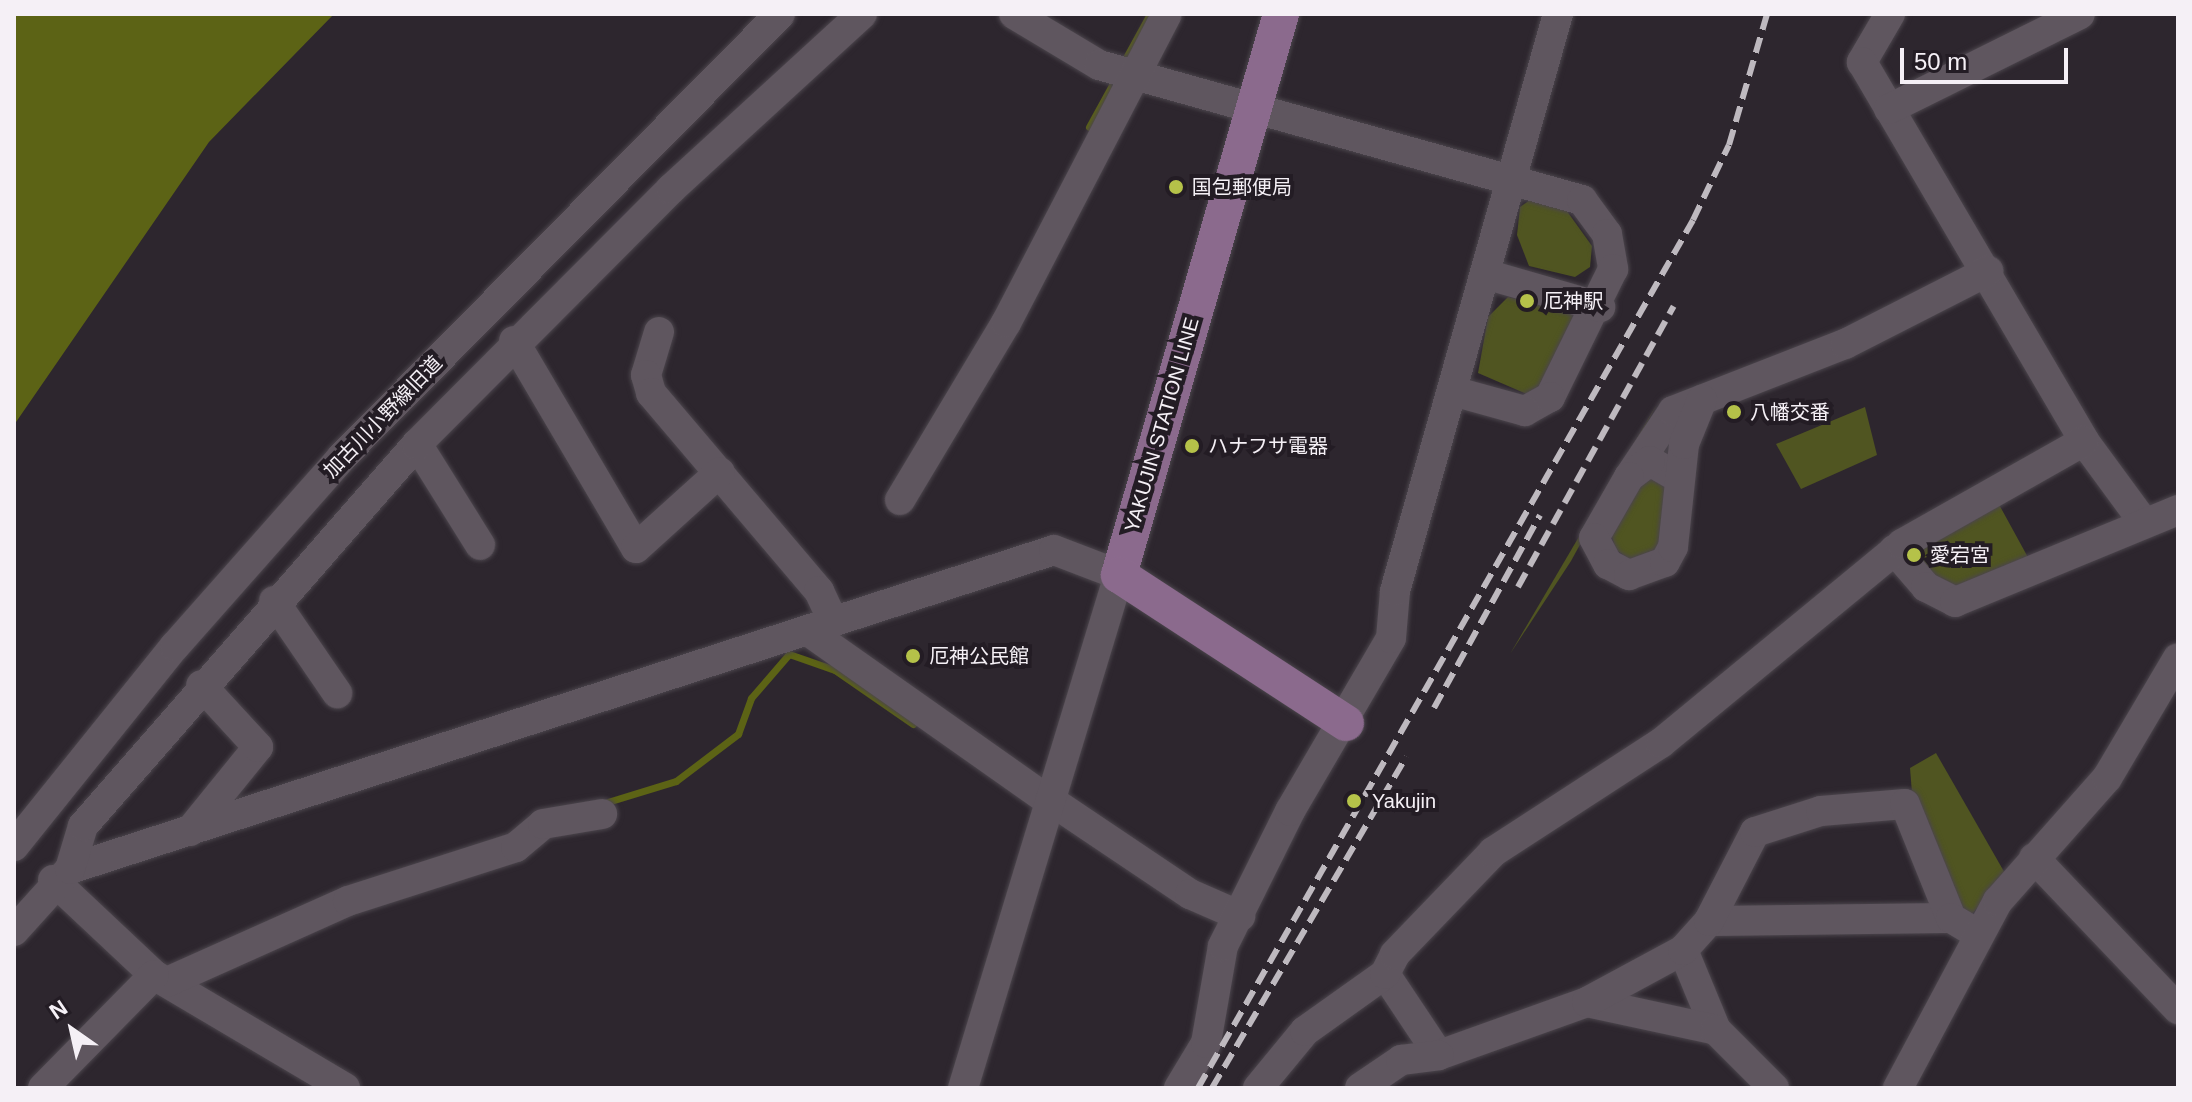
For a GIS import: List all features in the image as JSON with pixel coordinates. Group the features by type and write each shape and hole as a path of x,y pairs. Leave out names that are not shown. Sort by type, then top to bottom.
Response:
{"main road":[{"name":"YAKUJIN STATION LINE","path":"1119,575 1281,14"},
{"path":"1119,575 1346,723"}],"street":[{"name":"加古川小野線旧道","path":"14,846 175,646 342,457 780,14"},
{"path":"14,931 62,875 83,826 274,601 417,444 514,341 862,14"},
{"path":"1014,14 1059,47 1137,76 1510,180 1567,193 1596,218 1613,252 1600,307 1540,407 1525,411 1456,392"},
{"path":"900,500 1006,323 1058,211 1137,76 1167,14"},
{"path":"1179,1088 1206,1043 1223,946 1290,811 1346,723 1391,638 1395,591 1456,392 1510,180 1558,14"},
{"path":"1890,14 1862,62 1988,271 2084,441 2142,520"},
{"path":"1889,109 2080,14"},
{"path":"1702,400 1679,478 1673,547 1665,562 1629,575 1596,552 1594,538 1661,422 1702,400 1845,344 1988,271"},
{"path":"1485,274 1600,307"},
{"path":"659,332 646,375 651,393 819,591 821,626 1049,800 1190,894 1240,916"},
{"path":"514,341 636,548 720,472"},
{"path":"1258,1088 1305,1031 1385,974 1395,954 1493,852 1661,743 1894,550 2084,441"},
{"path":"417,444 480,545"},
{"path":"1629,477 1650,461 1679,478"},
{"path":"1894,550 1926,587 1955,602 2122,539 2142,520 2178,510"},
{"path":"62,875 1054,550 1119,575 963,1088"},
{"path":"274,601 337,693"},
{"path":"1898,1088 1978,934 2034,858 2107,778 2178,658"},
{"path":"190,831 258,747 201,685"},
{"path":"1360,1088 1401,1060 1439,1055 1587,1002 1683,950 1709,921 1755,832 1821,811 1905,804 1951,918"},
{"path":"43,1088 161,979 348,901 516,847 543,824 602,814"},
{"path":"2034,858 2178,1009"},
{"path":"62,875 161,979 345,1088"},
{"path":"1709,921 1951,918 1978,934"},
{"path":"1683,950 1716,1030 1774,1088"},
{"path":"1385,974 1439,1055"},
{"path":"1587,1002 1716,1030"}],"shaded area":[{"path":"14,14 334,14 209,142 14,425"},
{"path":"1530,200 1564,207 1592,246 1590,267 1575,277 1529,266 1517,235 1520,207"},
{"path":"1508,297 1573,313 1575,320 1543,384 1529,395 1478,373 1488,317"},
{"path":"1657,404 1571,561 1510,654"},
{"path":"1865,407 1877,455 1801,489 1776,444"},
{"path":"1636,479 1668,479 1665,533 1653,555 1632,561 1616,550 1609,527"},
{"path":"1996,499 2030,561 1965,592 1910,569 1924,559 1917,547"},
{"path":"1936,753 2006,875 1972,914 1961,913 1912,793 1910,768"}],"waterway":[{"path":"1122,65 1150,14"},
{"path":"1089,127 1117,76"},
{"path":"601,804 676,781 738,734 751,698 789,654 835,670 913,724"}],"railway":[{"path":"1198,1088 1693,220 1729,145 1767,14"},
{"path":"1518,587 1674,306"},
{"path":"1434,708 1540,515"},
{"path":"1212,1088 1406,757"}],"place":[{"name":"国包郵便局","path":"1176,187"},
{"name":"厄神駅","path":"1527,301"},
{"name":"八幡交番","path":"1734,412"},
{"name":"ハナフサ電器","path":"1192,446"},
{"name":"愛宕宮","path":"1914,555"},
{"name":"厄神公民館","path":"913,656"},
{"name":"Yakujin","path":"1354,801"}]}
